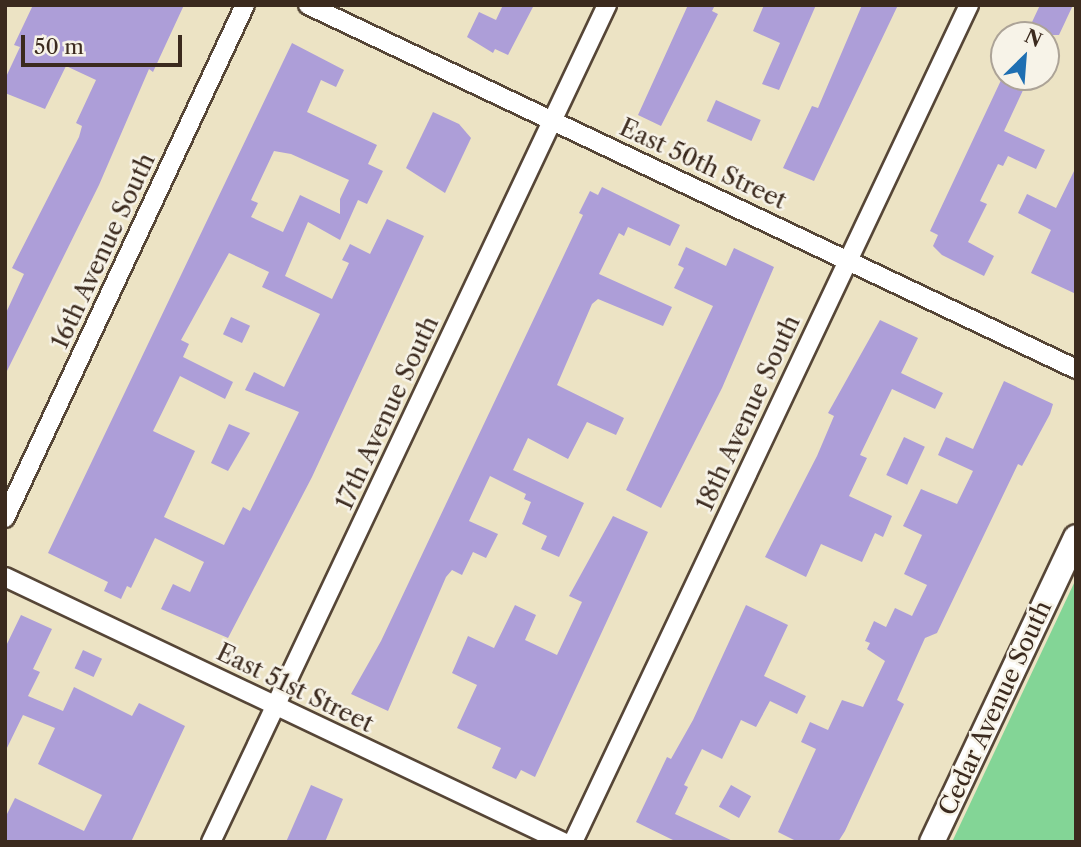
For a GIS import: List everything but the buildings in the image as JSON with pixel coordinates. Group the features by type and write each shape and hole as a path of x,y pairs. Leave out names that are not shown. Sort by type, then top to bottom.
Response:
{"main road":[{"name":"Cedar Avenue South","path":"932,842 1076,537"}],"street":[{"name":"16th Avenue South","path":"5,518 245,5"},
{"name":"East 50th Street","path":"308,5 1076,369"},
{"name":"17th Avenue South","path":"211,842 607,5"},
{"name":"18th Avenue South","path":"573,842 969,5"},
{"name":"East 51st Street","path":"5,578 564,842"}],"green space":[{"path":"1076,579 1076,842 952,842"}]}
